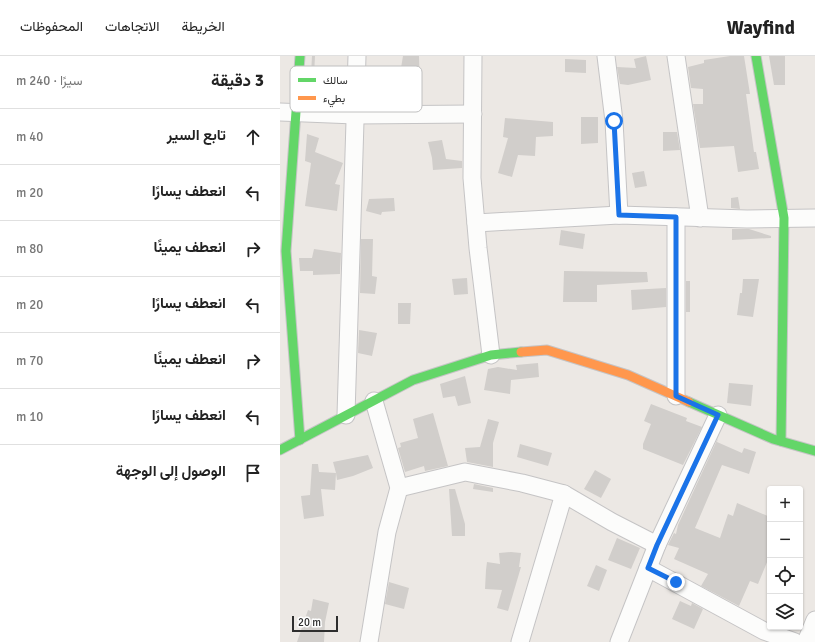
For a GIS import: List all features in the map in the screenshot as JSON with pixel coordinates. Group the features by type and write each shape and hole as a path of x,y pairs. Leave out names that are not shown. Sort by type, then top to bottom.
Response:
{"street":[{"path":"298,66 300,56"},
{"path":"357,56 357,66"},
{"path":"473,56 472,178 478,248 491,355"},
{"path":"606,56 614,121 619,215"},
{"path":"676,56 700,218"},
{"path":"756,56 784,218 781,441"},
{"path":"346,415 355,112"},
{"path":"300,440 286,252 288,113 355,116 473,114"},
{"path":"476,223 619,215 747,219 815,218"},
{"path":"676,217 676,396"},
{"path":"280,450 413,380 491,355 547,350 628,375 773,439 815,451"},
{"path":"369,642 387,532 398,488 374,400"},
{"path":"619,642 657,545 718,415"},
{"path":"398,488 465,472 522,483 564,494 612,522 657,545"},
{"path":"520,642 564,494"},
{"path":"648,568 764,631 795,642"},
{"path":"806,642 815,620"}],"building":[{"path":"312,56 315,56 314,66 311,66"},
{"path":"403,56 419,56 419,66 401,66"},
{"path":"646,56 651,80 628,85 620,84 617,67 636,68 634,59"},
{"path":"730,56 744,56 750,94 746,94 754,152 756,152 759,169 738,172 734,146 700,148 693,104 703,104 703,89 691,88 688,67 704,63 704,60"},
{"path":"769,56 785,56 785,85 774,85"},
{"path":"565,59 586,60 586,73 565,72"},
{"path":"581,117 598,117 598,143 581,144"},
{"path":"505,118 553,122 553,136 536,137 535,156 518,155 512,177 498,173 508,138 503,137"},
{"path":"663,132 677,132 680,150 663,151"},
{"path":"307,134 319,138 315,152 343,163 335,184 340,185 337,211 305,206 311,163 305,161"},
{"path":"442,140 446,159 462,161 462,168 433,170 428,142"},
{"path":"644,171 647,186 635,188 632,173"},
{"path":"738,197 740,209 731,208 731,198"},
{"path":"394,198 395,211 382,212 381,215 366,211 369,199"},
{"path":"732,229 749,229 771,236 771,238 732,240"},
{"path":"561,230 585,234 583,249 559,245"},
{"path":"361,239 373,239 372,276 377,277 375,294 360,293"},
{"path":"314,249 341,253 340,274 313,275 313,271 300,271 299,258 312,258"},
{"path":"564,271 647,272 648,282 597,285 597,302 563,302"},
{"path":"467,278 468,294 454,295 452,279"},
{"path":"743,279 759,279 753,317 737,315 740,293 742,293"},
{"path":"686,281 690,281 690,312 686,312"},
{"path":"666,288 666,307 632,310 631,290"},
{"path":"398,303 411,303 410,324 398,324"},
{"path":"359,330 377,333 372,356 358,353"},
{"path":"538,363 539,377 511,380 510,394 484,390 488,369 498,367 517,370 516,365"},
{"path":"465,376 471,403 458,406 455,396 443,398 440,384"},
{"path":"729,383 753,385 751,406 727,403"},
{"path":"651,404 687,418 686,421 702,427 683,465 643,449 643,444 651,424 644,421"},
{"path":"433,413 448,466 425,471 424,466 405,472 398,448 401,447 400,443 418,438 413,419"},
{"path":"488,419 499,422 493,443 493,467 467,462 465,448 480,447"},
{"path":"718,438 717,442 742,453 744,448 756,452 749,474 722,465 695,528 720,538 728,514 733,516 737,503 767,516 767,562 758,584 750,581 739,606 701,586 708,574 674,559 679,548 668,545 674,533 676,534 678,525"},
{"path":"520,444 552,453 548,466 517,457"},
{"path":"368,455 373,468 353,476 337,480 333,462"},
{"path":"312,464 318,464 319,472 336,473 335,490 321,489 324,516 304,519 301,496 310,495"},
{"path":"595,470 611,479 601,498 584,489"},
{"path":"474,484 493,488 493,492 473,489"},
{"path":"449,489 455,489 465,524 465,536 452,536"},
{"path":"617,538 640,548 631,569 608,560"},
{"path":"499,553 521,553 519,567 521,567 508,611 497,608 502,590 485,589 487,562 500,564"},
{"path":"596,565 607,570 599,591 587,586"},
{"path":"389,582 409,588 404,609 385,604"},
{"path":"313,599 329,603 325,622 324,642 297,642 308,610 311,611"},
{"path":"680,601 691,606 692,603 703,609 694,629 672,619"}],"traffic: fast":[{"path":"299,66 300,56"},
{"path":"756,56 784,218 781,441"},
{"path":"296,112 286,251 300,440"},
{"path":"280,450 413,380 491,355 521,352"},
{"path":"689,402 773,439 815,451"}],"traffic: slow":[{"path":"521,352 547,350 628,375 689,402"}],"route":[{"path":"614,121 619,215 676,217 676,396 718,415 657,545 648,568 676,582"}]}
